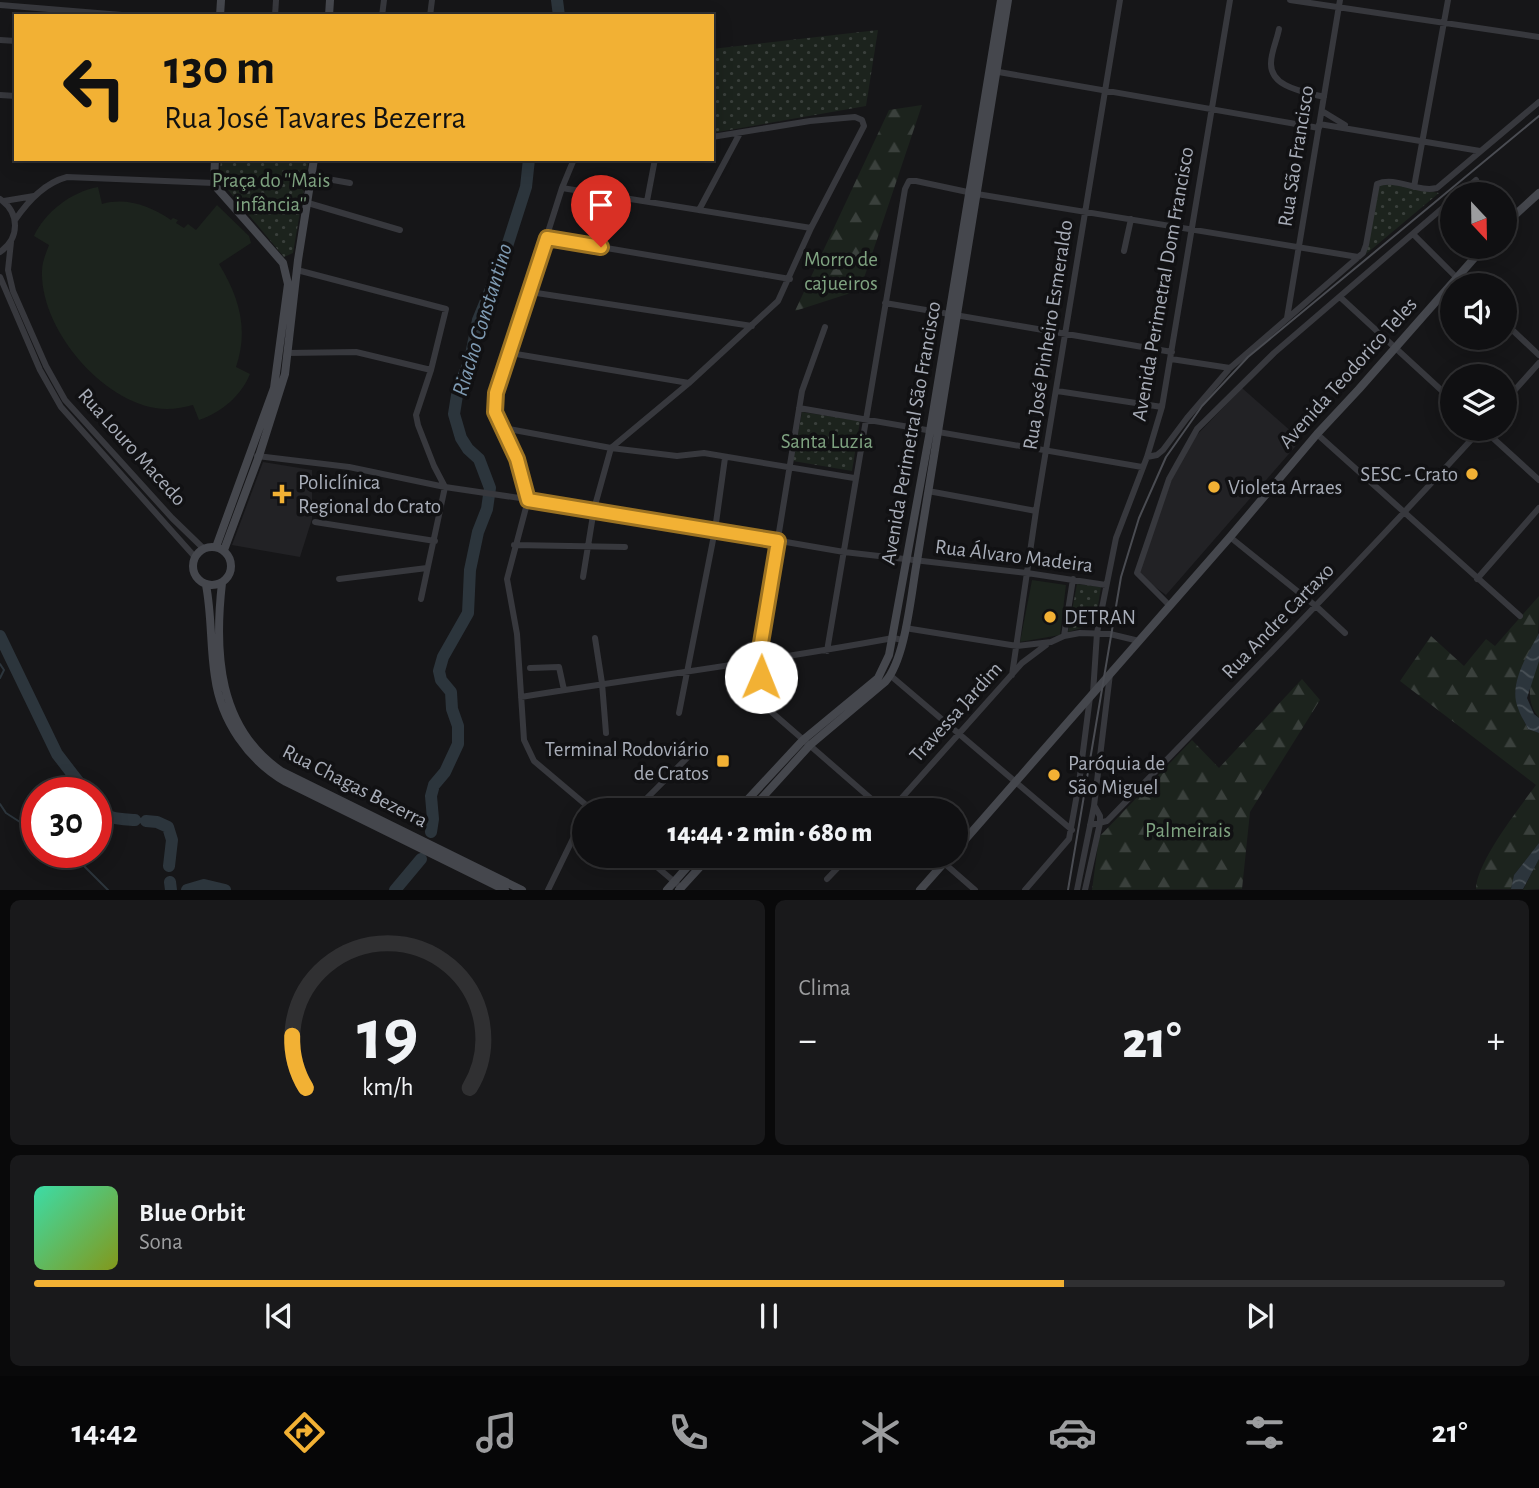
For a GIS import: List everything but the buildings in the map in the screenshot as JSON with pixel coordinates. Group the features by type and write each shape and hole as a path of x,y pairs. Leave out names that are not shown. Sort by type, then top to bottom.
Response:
{"main road":[{"name":"Avenida Perimetral São Francisco","path":"750,798 807,743 857,700 891,676 907,559 934,432 965,245 1001,0"},
{"name":"Avenida Perimetral São Francisco","path":"992,71 1008,0"},
{"path":"215,161 214,183 232,208 283,263 291,266 298,260"},
{"path":"255,455 275,388 314,161"},
{"path":"1517,213 1539,193"},
{"name":"Avenida Teodorico Teles","path":"1461,273 1473,259"},
{"path":"220,549 280,394 288,353 288,284 283,263"},
{"name":"Avenida Teodorico Teles","path":"968,836 1440,296"},
{"name":"Avenida Perimetral São Francisco","path":"857,700 878,678 905,628 928,491 934,432"},
{"path":"204,549 220,549 228,555 232,567 230,573 222,583 206,585 194,573 195,557 204,549"},
{"name":"Rua Chagas Bezerra","path":"222,583 219,656 222,680 238,724 262,756 281,771 522,890"},
{"name":"Rua Chagas Bezerra","path":"206,585 215,680 219,696 234,730 253,757 270,773 286,782 505,890"},
{"name":"Avenida Perimetral São Francisco","path":"761,798 807,743"},
{"path":"679,887 690,868"},
{"path":"667,890 679,887 697,868"},
{"path":"920,890 939,868"}],"street":[{"name":"Rua José Pinheiro Esmeraldo","path":"1012,675 1036,511 1058,391 1120,0"},
{"name":"Avenida Perimetral Dom Francisco","path":"1072,830 1092,695 1097,633 1106,585 1116,538 1147,457 1162,407 1230,0"},
{"path":"1290,0 1339,4 1444,24 1539,37"},
{"path":"1414,187 1448,0"},
{"name":"Rua São Francisco","path":"1287,318 1339,4"},
{"path":"0,5 110,14"},
{"path":"1279,29 1271,61 1276,76 1284,85 1324,97"},
{"path":"992,71 1480,151"},
{"path":"1147,457 1157,456 1163,450 1230,368 1358,257 1366,245 1377,184 1384,181 1427,190 1437,188 1539,102"},
{"path":"1322,111 1350,128"},
{"path":"583,577 590,547 594,509 611,448 689,383 778,301 811,228 863,128 863,122 858,118 810,121 714,137"},
{"path":"699,210 740,133"},
{"path":"573,161 562,188 494,402 495,412 520,467 528,500 506,579 517,634 524,740 534,761 577,798"},
{"path":"647,201 656,161"},
{"path":"310,176 350,183"},
{"path":"2,200 15,220 34,196 49,184 67,177 214,183"},
{"path":"827,651 854,478 905,189 909,181 1358,257"},
{"path":"562,188 811,228"},
{"path":"2,200 34,196"},
{"path":"307,203 400,230"},
{"path":"1170,606 1137,573 1169,479 1197,429 1274,353 1440,211"},
{"path":"1124,251 1131,219"},
{"name":"Rua Louro Macedo","path":"15,220 8,270 13,291 46,366 65,400 172,518 204,549"},
{"path":"1413,234 1451,273"},
{"path":"547,238 790,279"},
{"path":"0,252 11,242"},
{"path":"297,270 446,309 431,370 416,415 426,446 446,487 421,599"},
{"name":"Rua Louro Macedo","path":"0,277 40,370 61,407 195,557"},
{"path":"530,292 752,326"},
{"path":"1340,297 1440,389"},
{"path":"885,303 1067,334 1230,368"},
{"path":"825,327 799,408 758,661 765,704 870,798"},
{"path":"1517,335 1539,355"},
{"path":"288,353 356,352 431,370"},
{"path":"510,353 689,383"},
{"path":"1517,388 1539,363"},
{"path":"1058,391 1162,407"},
{"path":"799,408 1142,467"},
{"path":"503,428 611,448 677,456 704,453 854,478"},
{"path":"1317,434 1520,617"},
{"name":"Rua Andre Cartaxo","path":"1090,825 1107,821 1317,607 1471,441"},
{"path":"1495,441 1539,480"},
{"name":"Rua Álvaro Madeira","path":"255,455 349,467 446,487 594,509 844,552 1106,585"},
{"path":"679,713 715,530 725,457"},
{"path":"928,491 1036,511"},
{"path":"1477,579 1539,508"},
{"path":"316,522 435,541"},
{"path":"1230,537 1345,633"},
{"path":"514,545 625,547"},
{"path":"339,579 427,568"},
{"path":"1064,636 1073,579"},
{"name":"Travessa Jardim","path":"905,628 1017,646 1051,642"},
{"name":"Travessa Jardim","path":"902,798 1030,656 1051,642 1064,636 1097,633 1125,636 1139,641"},
{"path":"595,638 606,733"},
{"path":"521,697 898,639"},
{"path":"530,668 559,667 564,690"},
{"path":"1077,890 1094,806 1110,674"},
{"path":"891,676 1072,830 1065,845 1025,890"},
{"path":"647,798 694,751"},
{"path":"1085,890 1100,823 1094,806"},
{"path":"548,890 572,841"},
{"path":"658,868 679,887"},
{"path":"827,879 838,868"},
{"path":"955,868 975,890"}],"shaded area":[{"name":"Violeta Arraes","path":"1242,388 1301,440 1166,595 1137,574 1175,471 1192,440"},
{"name":"Policlínica Regional do Crato","path":"263,462 312,470 312,519 300,557 232,545"}],"green space":[{"path":"878,30 866,106 714,133 714,49"},
{"name":"Morro de cajueiros","path":"922,105 860,290 795,311 889,110"},
{"name":"Praça do ''Mais infância''","path":"221,161 309,161 293,253 284,257 219,179"},
{"path":"1384,183 1439,193 1366,254 1377,187"},
{"path":"98,187 102,204 138,204 171,220 178,220 176,223 184,228 188,224 196,230 217,205 249,236 251,243 219,264 237,301 242,326 236,367 250,374 236,396 207,417 199,420 193,405 167,409 144,405 121,395 81,362 52,317 44,294 42,271 49,245 34,236 45,219 60,204 78,193"},
{"name":"Santa Luzia","path":"802,412 860,421 852,471 793,461"},
{"path":"1032,580 1066,585 1060,635 1020,642"},
{"path":"1077,584 1101,587 1095,624 1068,632"},
{"path":"1539,596 1538,635 1517,680 1516,690 1528,729 1539,733 1539,843 1514,875 1511,889 1476,889 1483,865 1491,851 1536,785 1400,681 1431,636 1464,666 1486,639 1495,646"},
{"path":"1539,661 1539,718 1531,704 1530,690"},
{"name":"Palmeirais","path":"1302,679 1320,700 1250,812 1242,889 1092,890 1099,837 1192,740 1219,768"},
{"path":"1539,859 1539,889 1523,890"}],"water":[{"path":"1539,633 1539,661 1527,698 1534,714 1539,718 1539,733 1528,729 1518,708 1516,689 1521,669"},
{"path":"1539,843 1539,859 1523,889 1511,889 1514,875"}],"waterway":[{"name":"Riacho Constantino","path":"557,0 559,14"},
{"name":"Riacho Constantino","path":"431,832 431,796 434,785 445,772 458,744 458,726 452,709 451,692 441,680 439,671 443,657 468,613 470,570 490,488 479,459 461,438 454,414 458,389 470,360 478,320 502,262 526,187 529,161"},
{"path":"0,636 57,754 75,777"},
{"path":"0,664 4,670 0,678"},
{"path":"0,804 6,813 21,823"},
{"path":"112,817 135,820"},
{"path":"146,821 168,827 172,840 169,866"},
{"name":"Riacho Constantino","path":"395,890 421,859"},
{"path":"86,868 108,890"},
{"path":"170,882 171,890"},
{"name":"Riacho Constantino","path":"187,890 204,885 225,890"}],"tram line":[{"path":"1068,890 1121,577 1139,518 1166,457 1202,406 1248,357 1539,116"}],"place":[{"name":"SESC - Crato","path":"1472,474"},
{"name":"Violeta Arraes","path":"1214,487"},
{"name":"Policlínica Regional do Crato","path":"282,494"},
{"name":"DETRAN","path":"1050,617"},
{"name":"Terminal Rodoviário de Cratos","path":"723,761"},
{"name":"Paróquia de São Miguel","path":"1054,775"}],"route":[{"path":"601,247 547,238 496,393 495,412 517,459 528,500 778,541 758,661 761,677"}]}
